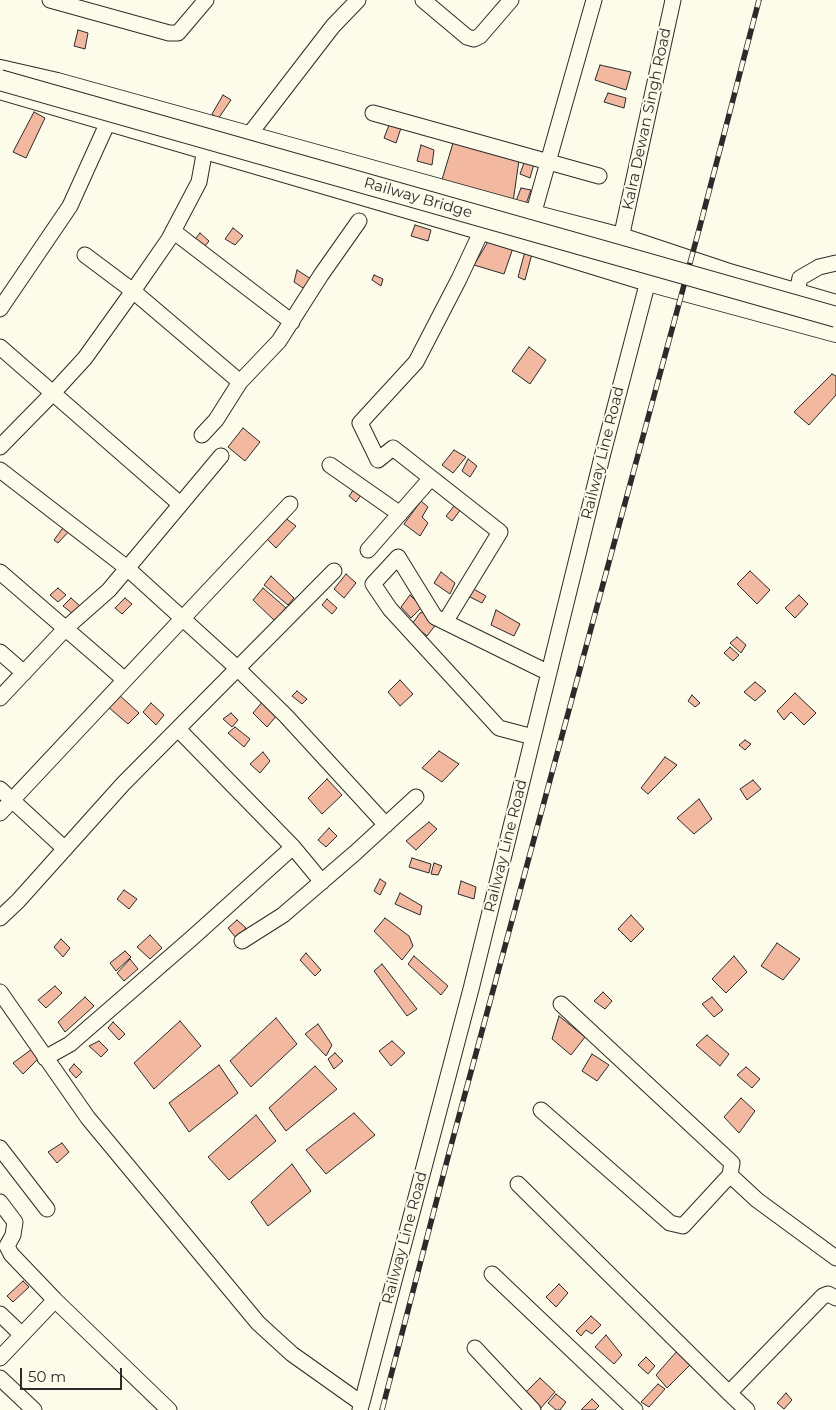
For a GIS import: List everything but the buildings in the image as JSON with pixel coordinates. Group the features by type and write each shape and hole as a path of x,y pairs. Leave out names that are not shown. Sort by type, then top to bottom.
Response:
{"main road":[{"path":"0,70 57,83 621,238 796,295 836,305"},
{"name":"Railway Bridge","path":"0,80 836,317"},
{"path":"0,90 482,230 648,281 836,332"}],"street":[{"path":"50,0 170,33 178,33 206,0"},
{"path":"249,135 332,26 358,0"},
{"path":"423,0 467,37 474,39 480,36 511,0"},
{"path":"533,215 594,0"},
{"name":"Kalra Dewan Singh Road","path":"621,238 673,0"},
{"path":"373,113 599,176"},
{"path":"0,310 70,206 108,122"},
{"path":"1,443 52,394 85,358 133,291 173,231 199,182 205,149"},
{"path":"202,435 216,420 240,382 280,341 321,275 359,220"},
{"path":"445,622 500,532 393,448 378,460 360,423 416,362 482,230"},
{"path":"173,231 292,322"},
{"path":"85,255 133,291 240,382"},
{"path":"796,295 800,278 819,267 836,263"},
{"name":"Railway Line Road","path":"360,1406 471,989 603,453 648,281"},
{"path":"0,348 180,504"},
{"path":"0,698 66,628 109,590 220,456"},
{"path":"330,465 400,514"},
{"path":"0,470 127,568 237,668 286,716 386,825"},
{"path":"368,550 431,478"},
{"path":"0,812 290,504"},
{"path":"533,738 499,728 390,610 373,584 398,557 435,617 549,673"},
{"path":"0,918 18,901 123,784 334,571"},
{"path":"0,572 125,680"},
{"path":"0,652 24,673"},
{"path":"178,729 294,847 322,882"},
{"path":"0,789 65,849"},
{"path":"242,941 282,915 322,882 416,797"},
{"path":"45,1058 70,1044 294,847"},
{"path":"0,992 88,1118 258,1323 292,1354 360,1406"},
{"path":"541,1110 670,1223 683,1226 730,1175 732,1163 561,1004"},
{"path":"0,1148 47,1209"},
{"path":"730,1175 757,1200 836,1258"},
{"path":"518,1184 747,1410"},
{"path":"0,1202 15,1222 13,1236 7,1246 11,1254 55,1300 168,1410"},
{"path":"492,1274 634,1410"},
{"path":"729,1393 823,1296 828,1294 836,1298"},
{"path":"0,1358 55,1300"},
{"path":"0,1314 21,1334"},
{"path":"475,1348 533,1410"},
{"path":"0,1378 34,1410"}],"railway":[{"path":"382,1410 449,1153 700,226 759,0"}]}
